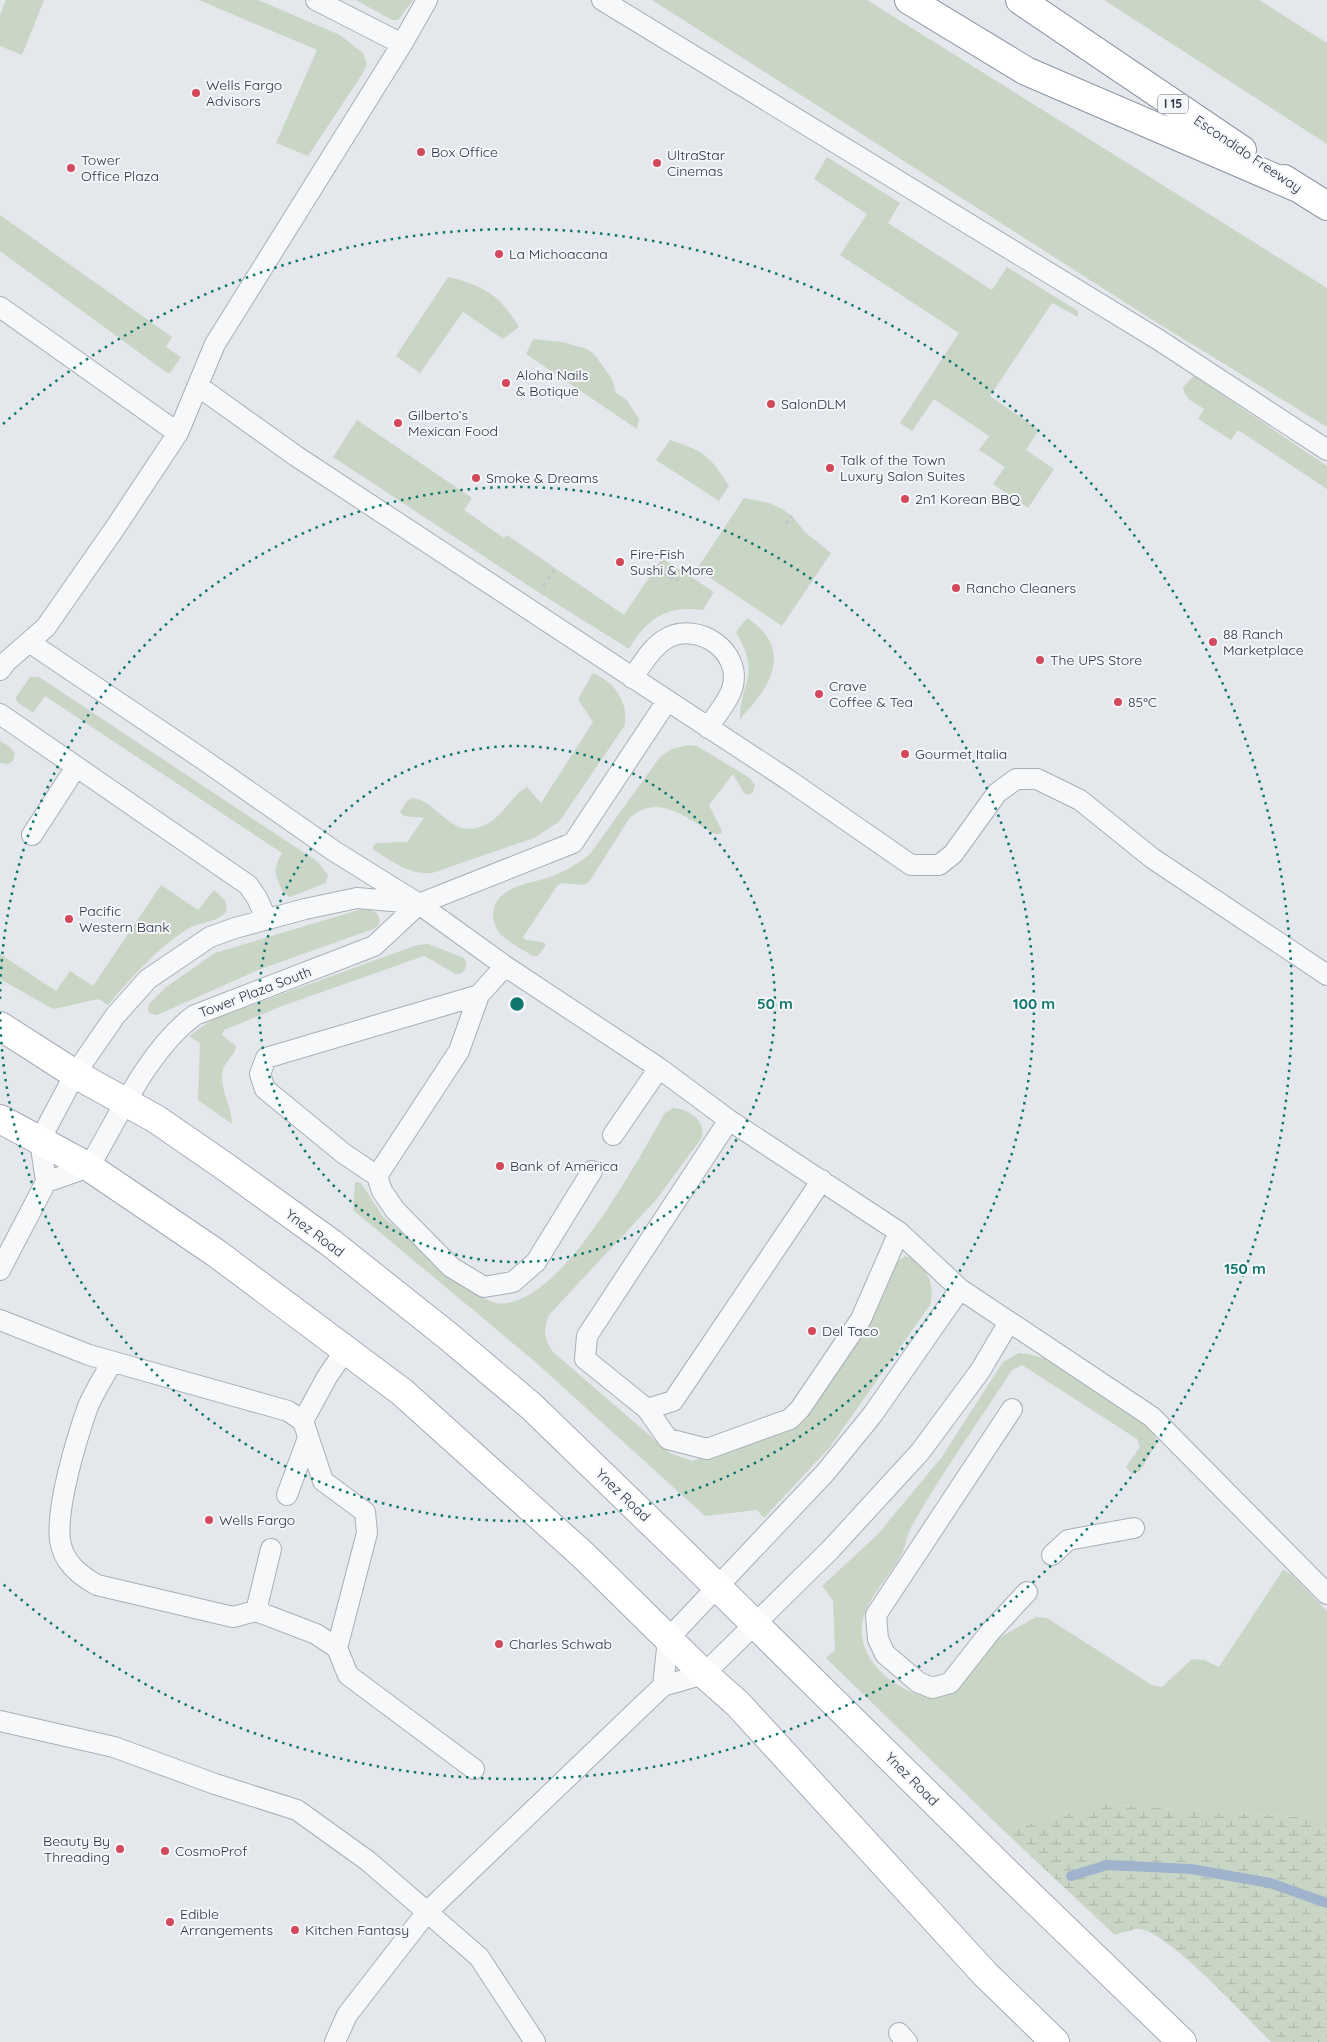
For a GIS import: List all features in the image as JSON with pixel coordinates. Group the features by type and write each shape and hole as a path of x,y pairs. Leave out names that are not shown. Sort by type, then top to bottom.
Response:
{"main road":[{"path":"909,0 1026,70 1298,188"},
{"name":"Escondido Freeway","path":"1020,0 1327,206"},
{"name":"Ynez Road","path":"0,1026 75,1074 178,1134 323,1237 448,1336 531,1406 754,1623 1006,1873 1182,2042"},
{"path":"0,1119 89,1167 216,1253 402,1392 583,1556 704,1674 738,1704 985,1974 1055,2042"}],"lane":[{"path":"316,0 402,44"},
{"path":"0,670 6,662 46,627 178,433 215,344 402,44 427,0"},
{"path":"602,0 1159,340 1327,450"},
{"path":"0,307 178,433"},
{"path":"198,386 296,456 853,822 911,865 939,865 952,854 997,793 1016,779 1037,779 1080,800 1152,858 1327,975"},
{"path":"632,678 653,649 665,640 678,634 694,633 708,638 721,646 730,659 734,674 732,689 708,728"},
{"path":"29,642 362,870 419,904 505,966 659,1068 729,1120 900,1232 960,1289 1152,1417 1327,1594"},
{"path":"0,1270 46,1182 40,1140 75,1074 115,1016 148,979 210,937 267,920 358,898 419,904 573,843 668,701"},
{"path":"0,714 248,885 257,898 267,920"},
{"path":"32,835 76,767"},
{"path":"358,898 363,883 362,870"},
{"name":"Tower Plaza South","path":"89,1167 158,1050 177,1028 195,1015 374,946 419,904"},
{"path":"377,1176 460,1051 479,995 505,966"},
{"path":"479,995 266,1058 260,1074 265,1089 343,1154 377,1176 382,1191 395,1210 451,1267 484,1287 513,1282 536,1262 592,1171"},
{"path":"614,1135 659,1068"},
{"path":"729,1120 587,1336 585,1360 647,1410 668,1439 707,1448 790,1419 800,1409 861,1319 900,1232"},
{"path":"46,1182 89,1167"},
{"path":"647,1410 673,1401 822,1180"},
{"path":"663,1686 668,1639 825,1473 872,1414 960,1289"},
{"path":"0,1320 88,1355 288,1411 305,1430 324,1481 364,1512 368,1533 337,1648"},
{"path":"335,2042 347,2015 427,1912 663,1686 704,1674 831,1549 920,1452 980,1371 1009,1322"},
{"path":"287,1495 305,1430 327,1377 346,1349"},
{"path":"112,1362 88,1408 67,1480 61,1513 60,1540 67,1559 78,1574 97,1585 233,1617 256,1611 316,1634 337,1648 348,1675 474,1769"},
{"path":"1012,1409 876,1615 878,1639 885,1654 918,1682 932,1688 950,1683 990,1632 1028,1592"},
{"path":"1052,1555 1068,1540 1134,1528"},
{"path":"256,1611 271,1549"},
{"path":"0,1721 114,1747 215,1784 297,1810 368,1861 479,1957 535,2042"}],"path":[{"path":"786,524 792,516"},
{"path":"656,568 676,581 683,572"}],"green space":[{"path":"6,0 44,0 22,55 0,46 0,15"},
{"path":"199,0 258,0 340,35 363,53 367,64 363,73 308,156 276,143 317,50"},
{"path":"356,0 413,0 398,20 392,20"},
{"path":"652,0 867,0 1327,288 1327,427 1151,319"},
{"path":"1104,0 1259,0 1327,43 1327,144"},
{"path":"827,157 900,203 888,223 992,290 1007,267 1078,311 1078,317 1052,303 990,396 1039,430 1026,450 1054,469 1028,508 993,484 1005,467 979,450 989,436 934,399 912,431 900,423 959,333 840,255 867,214 814,179"},
{"path":"0,215 172,337 166,347 181,357 170,373 167,373 0,251"},
{"path":"448,277 471,284 489,293 505,307 519,327 503,339 463,312 420,373 396,356"},
{"path":"533,339 562,342 587,349 594,354 612,379 616,393 626,399 639,419 637,429 526,354"},
{"path":"1194,376 1327,466 1327,489 1238,430 1231,440 1198,419 1204,409 1185,395 1183,387"},
{"path":"357,420 472,498 464,510 504,538 507,535 624,615 662,558 714,592 703,610 679,610 659,616 643,629 629,649 538,592 333,457"},
{"path":"670,440 698,451 716,467 729,486 719,501 656,460"},
{"path":"744,498 769,503 782,509 792,516 806,533 831,553 782,626 697,569"},
{"path":"747,618 766,636 774,655 773,666 765,688 740,720 749,669 744,647 736,632"},
{"path":"593,673 608,682 618,694 624,708 625,725 559,822 534,838 432,873 409,870 374,850 373,846 377,843 407,842 424,818 404,816 400,812 407,801 413,798 423,801 448,821 466,829 477,828 490,822 527,787 541,803 593,722 578,699"},
{"path":"30,677 39,677 318,862 328,875 326,883 290,897 283,893 276,873 282,853 45,696 33,713 17,702 16,697"},
{"path":"0,741 10,747 15,754 13,761 8,764 0,763"},
{"path":"687,745 697,746 750,778 755,785 753,792 749,795 744,793 733,774 709,805 722,831 721,834 715,834 672,810 650,807 640,811 629,819 589,882 584,885 561,883 557,886 523,937 526,940 543,942 546,945 538,956 533,956 501,935 495,925 493,914 495,905 500,897 524,884 561,872 590,854 660,757 670,750"},
{"path":"161,885 198,910 214,890 225,900 227,910 214,920 191,927 164,946 135,974 108,1005 99,999 53,1009 0,979 0,954 56,991 70,971 93,986"},
{"path":"362,909 372,910 378,915 380,922 376,928 258,970 157,1015 151,1014 148,1011 149,1004 166,987 215,953"},
{"path":"428,944 464,958 466,966 462,973 456,974 424,956 282,1006 224,1030 222,1035 236,1046 234,1053 224,1066 222,1074 223,1087 232,1124 198,1100 200,1043 189,1036 213,1019 417,945"},
{"path":"673,1108 686,1111 700,1122 703,1133 701,1139 656,1200 549,1315 545,1330 546,1338 553,1352 670,1453 692,1461 784,1428 808,1412 881,1301 898,1261 905,1256 919,1263 924,1269 928,1275 932,1290 930,1305 830,1447 764,1518 757,1510 705,1516 533,1360 353,1210 355,1182 361,1183 383,1217 481,1297 497,1303 507,1303 530,1294 553,1277 575,1252 618,1193 665,1113"},
{"path":"1019,1353 1036,1356 1052,1362 1086,1380 1147,1423 1154,1432 1157,1443 1140,1471 1132,1474 1126,1467 1140,1447 1137,1439 1022,1365 1012,1370 925,1504 911,1528 901,1555 872,1598 862,1625 865,1649 871,1660 888,1678 910,1691 921,1695 940,1695 997,1639 1036,1617 1047,1618 1152,1685 1162,1687 1192,1659 1204,1660 1219,1667 1283,1570 1291,1574 1327,1611 1327,1819 1104,1804 1004,1831 826,1658 835,1650 833,1600 822,1586 878,1534 941,1458 1003,1362"},
{"path":"1104,1804 1327,1819 1327,2042 1271,2042 1227,1997 1171,1946 1141,1929 1115,1935 1004,1831"}],"waterway":[{"path":"1071,1876 1107,1865 1191,1869 1270,1883 1327,1903"}],"place":[{"name":"Wells Fargo Advisors","path":"196,93"},
{"name":"Box Office","path":"421,152"},
{"name":"UltraStar Cinemas","path":"657,163"},
{"name":"Tower Office Plaza","path":"71,168"},
{"name":"La Michoacana","path":"499,254"},
{"name":"Aloha Nails & Botique","path":"506,383"},
{"name":"SalonDLM","path":"771,404"},
{"name":"Gilberto’s Mexican Food","path":"398,423"},
{"name":"Talk of the Town Luxury Salon Suites","path":"830,468"},
{"name":"Smoke & Dreams","path":"476,478"},
{"name":"2n1 Korean BBQ","path":"905,499"},
{"name":"Fire-Fish Sushi & More","path":"620,562"},
{"name":"Rancho Cleaners","path":"956,588"},
{"name":"88 Ranch Marketplace","path":"1213,642"},
{"name":"The UPS Store","path":"1040,660"},
{"name":"Crave Coffee & Tea","path":"819,694"},
{"name":"85°C","path":"1118,702"},
{"name":"Gourmet Italia","path":"905,754"},
{"name":"Pacific Western Bank","path":"69,919"},
{"name":"Bank of America","path":"500,1166"},
{"name":"Del Taco","path":"812,1331"},
{"name":"Wells Fargo","path":"209,1520"},
{"name":"Charles Schwab","path":"499,1644"},
{"name":"Beauty By Threading","path":"120,1849"},
{"name":"CosmoProf","path":"165,1851"},
{"name":"Edible Arrangements","path":"170,1922"},
{"name":"Kitchen Fantasy","path":"295,1930"}]}
